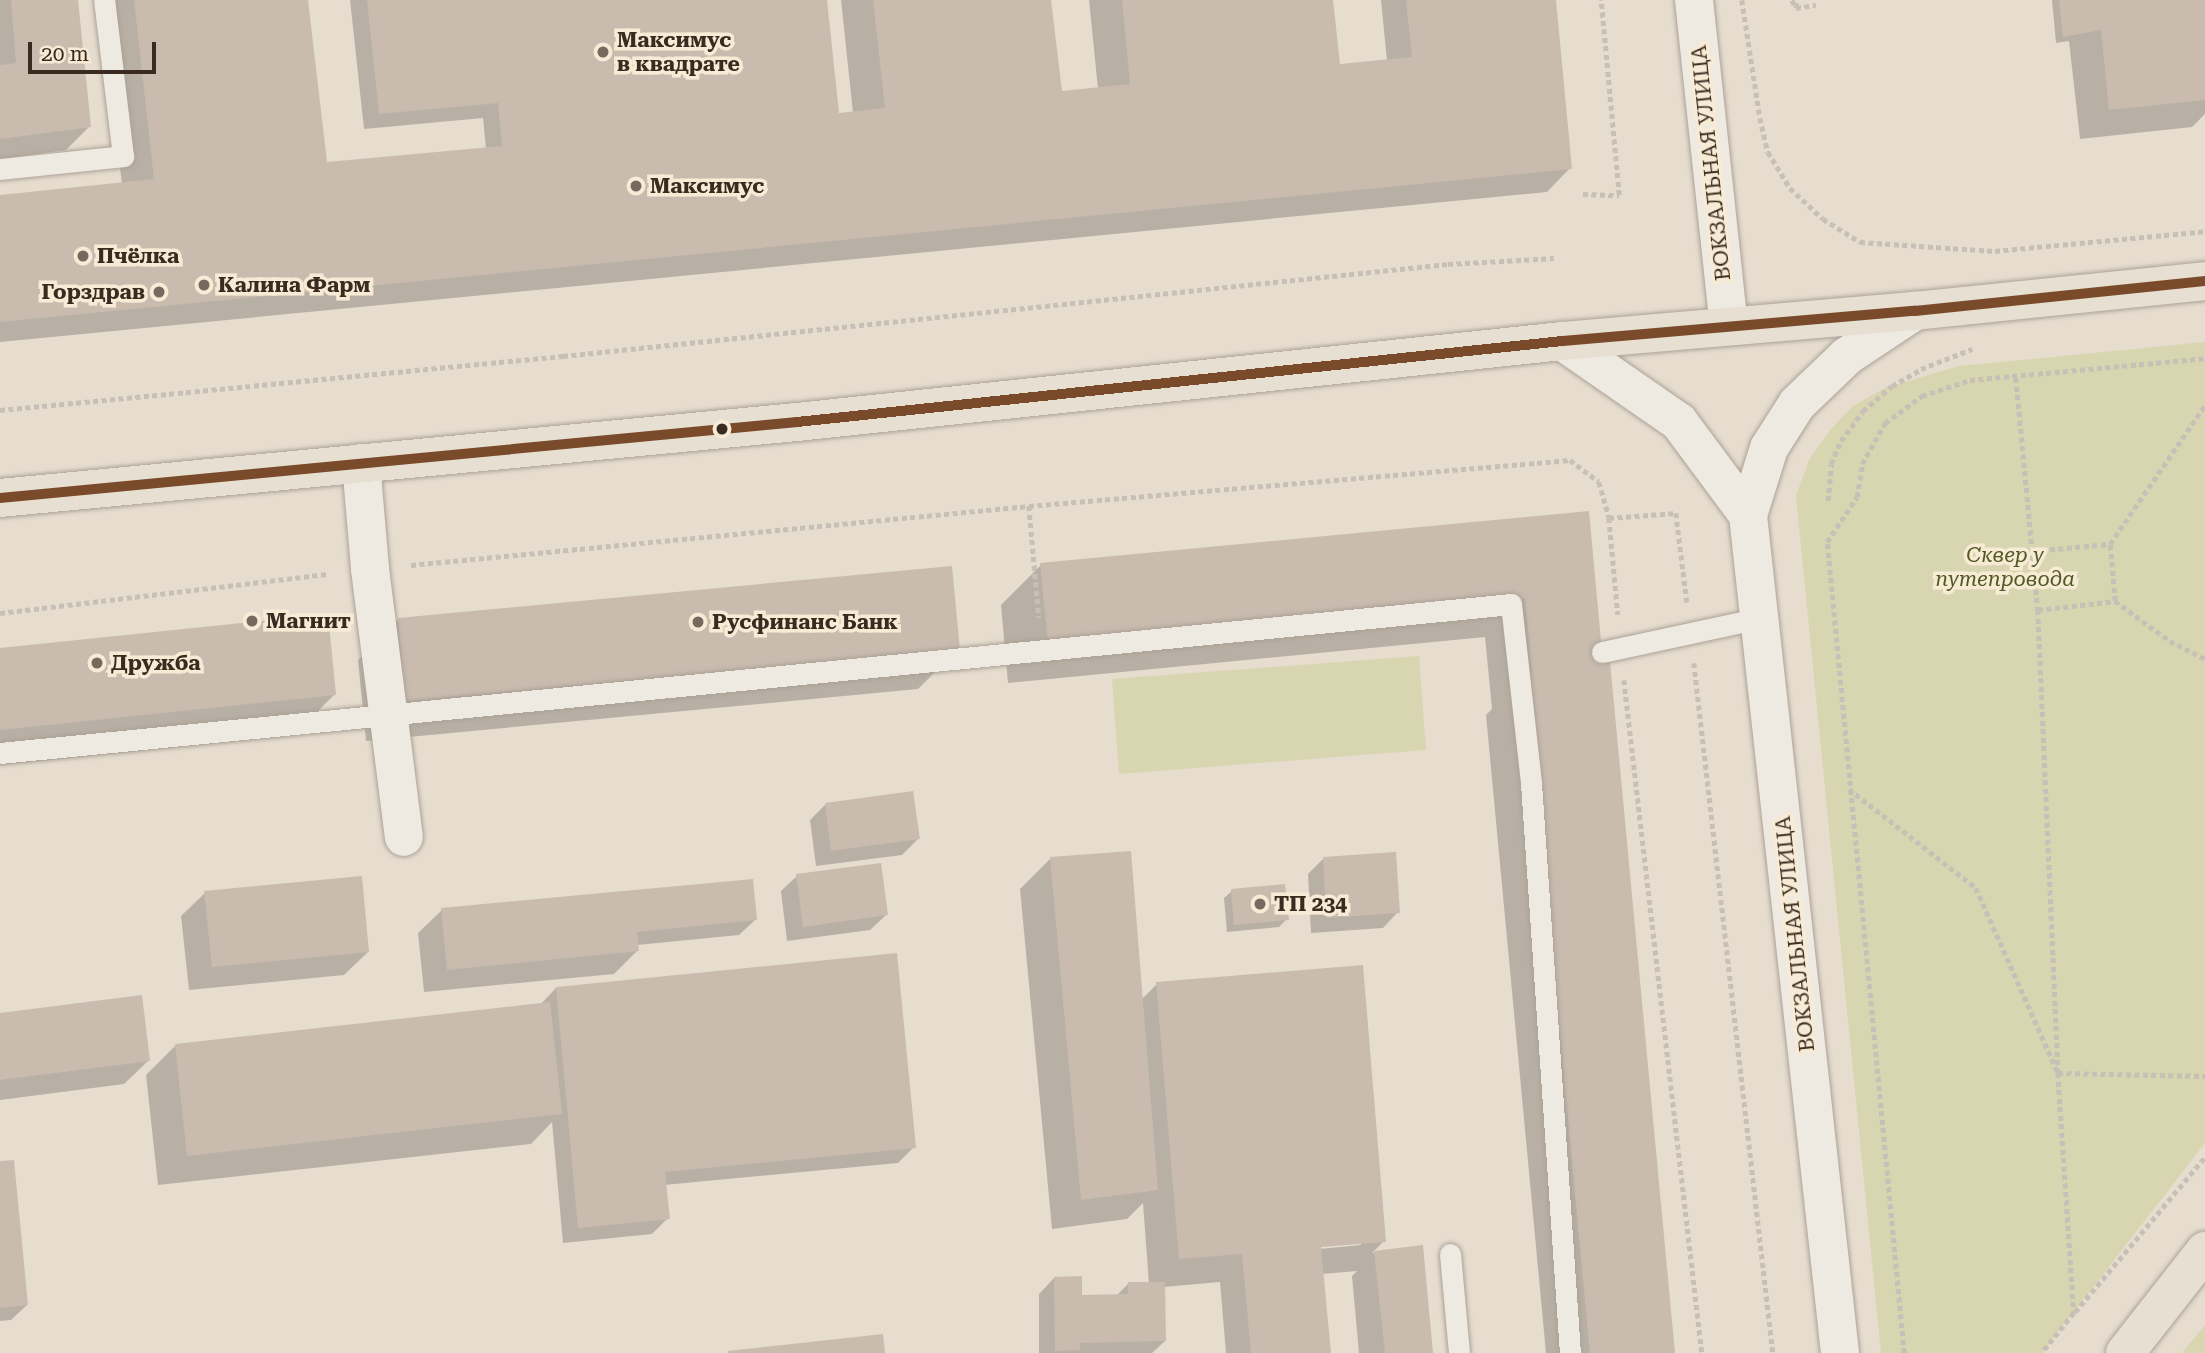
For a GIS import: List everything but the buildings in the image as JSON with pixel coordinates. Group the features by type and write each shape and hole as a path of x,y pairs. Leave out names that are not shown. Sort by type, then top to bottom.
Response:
{"main road":[{"name":"ВОКЗАЛЬНАЯ УЛИЦА","path":"1694,0 1729,325"},
{"path":"0,498 1308,370 1562,341 1915,311 2205,281"},
{"name":"ВОКЗАЛЬНАЯ УЛИЦА","path":"1840,1353 1748,515 1769,448 1797,404 1847,356 1915,311"},
{"name":"ВОКЗАЛЬНАЯ УЛИЦА","path":"1562,341 1679,422 1748,515"},
{"path":"361,463 370,569 404,837"},
{"path":"2125,1353 2205,1251"}],"lane":[{"path":"0,169 123,156 104,0"},
{"path":"0,754 1511,604 1531,783 1570,1353"},
{"path":"1611,651 1690,631 1760,618"},
{"path":"1516,642 1531,659"},
{"path":"1450,1254 1459,1353"}],"path":[{"path":"1583,194 1619,195 1601,0"},
{"path":"1742,0 1760,118 1768,152 1790,188 1823,219 1860,242 1995,251 2205,231"},
{"path":"1794,0 1797,8 1816,5"},
{"path":"0,410 563,356 1448,264 1554,258"},
{"path":"1828,501 1831,464 1841,441 1863,411 1892,386 1921,369 1982,347"},
{"path":"1904,1353 1827,542 1857,497 1862,464 1885,423 1922,396 1970,380 2016,379 2205,358"},
{"path":"2016,379 2038,610 2058,1073 2074,1313"},
{"path":"2115,601 2110,544 2205,405"},
{"path":"0,613 370,569 1029,506 1570,460 1599,482 1609,518 1611,651 1702,1353"},
{"path":"1029,506 1041,651"},
{"path":"1609,518 1676,513 1773,1353"},
{"path":"2033,551 2110,544"},
{"path":"2038,610 2115,601 2171,641 2205,659"},
{"path":"1849,789 1976,888 2058,1073"},
{"path":"2058,1073 2205,1076"},
{"path":"2042,1353 2205,1157"}],"green space":[{"name":"Сквер у путепровода","path":"2205,342 2205,1143 2042,1353 1881,1353 1796,496 1809,460 1831,429 1853,406 1885,388 1959,366"},
{"path":"1419,656 1426,750 1119,774 1112,679"},
{"path":"2205,1325 2205,1353 2182,1353"}],"transit line":[{"path":"0,498 797,422 1562,341 1915,311 2205,281"}],"place":[{"name":"Максимус в квадрате","path":"603,52"},
{"name":"Максимус","path":"636,186"},
{"name":"Пчёлка","path":"83,256"},
{"name":"Калина Фарм","path":"204,285"},
{"name":"Горздрав","path":"159,292"},
{"name":"Магнит","path":"252,621"},
{"name":"Русфинанс Банк","path":"698,622"},
{"name":"Дружба","path":"97,663"},
{"name":"ТП 234","path":"1260,904"}]}
